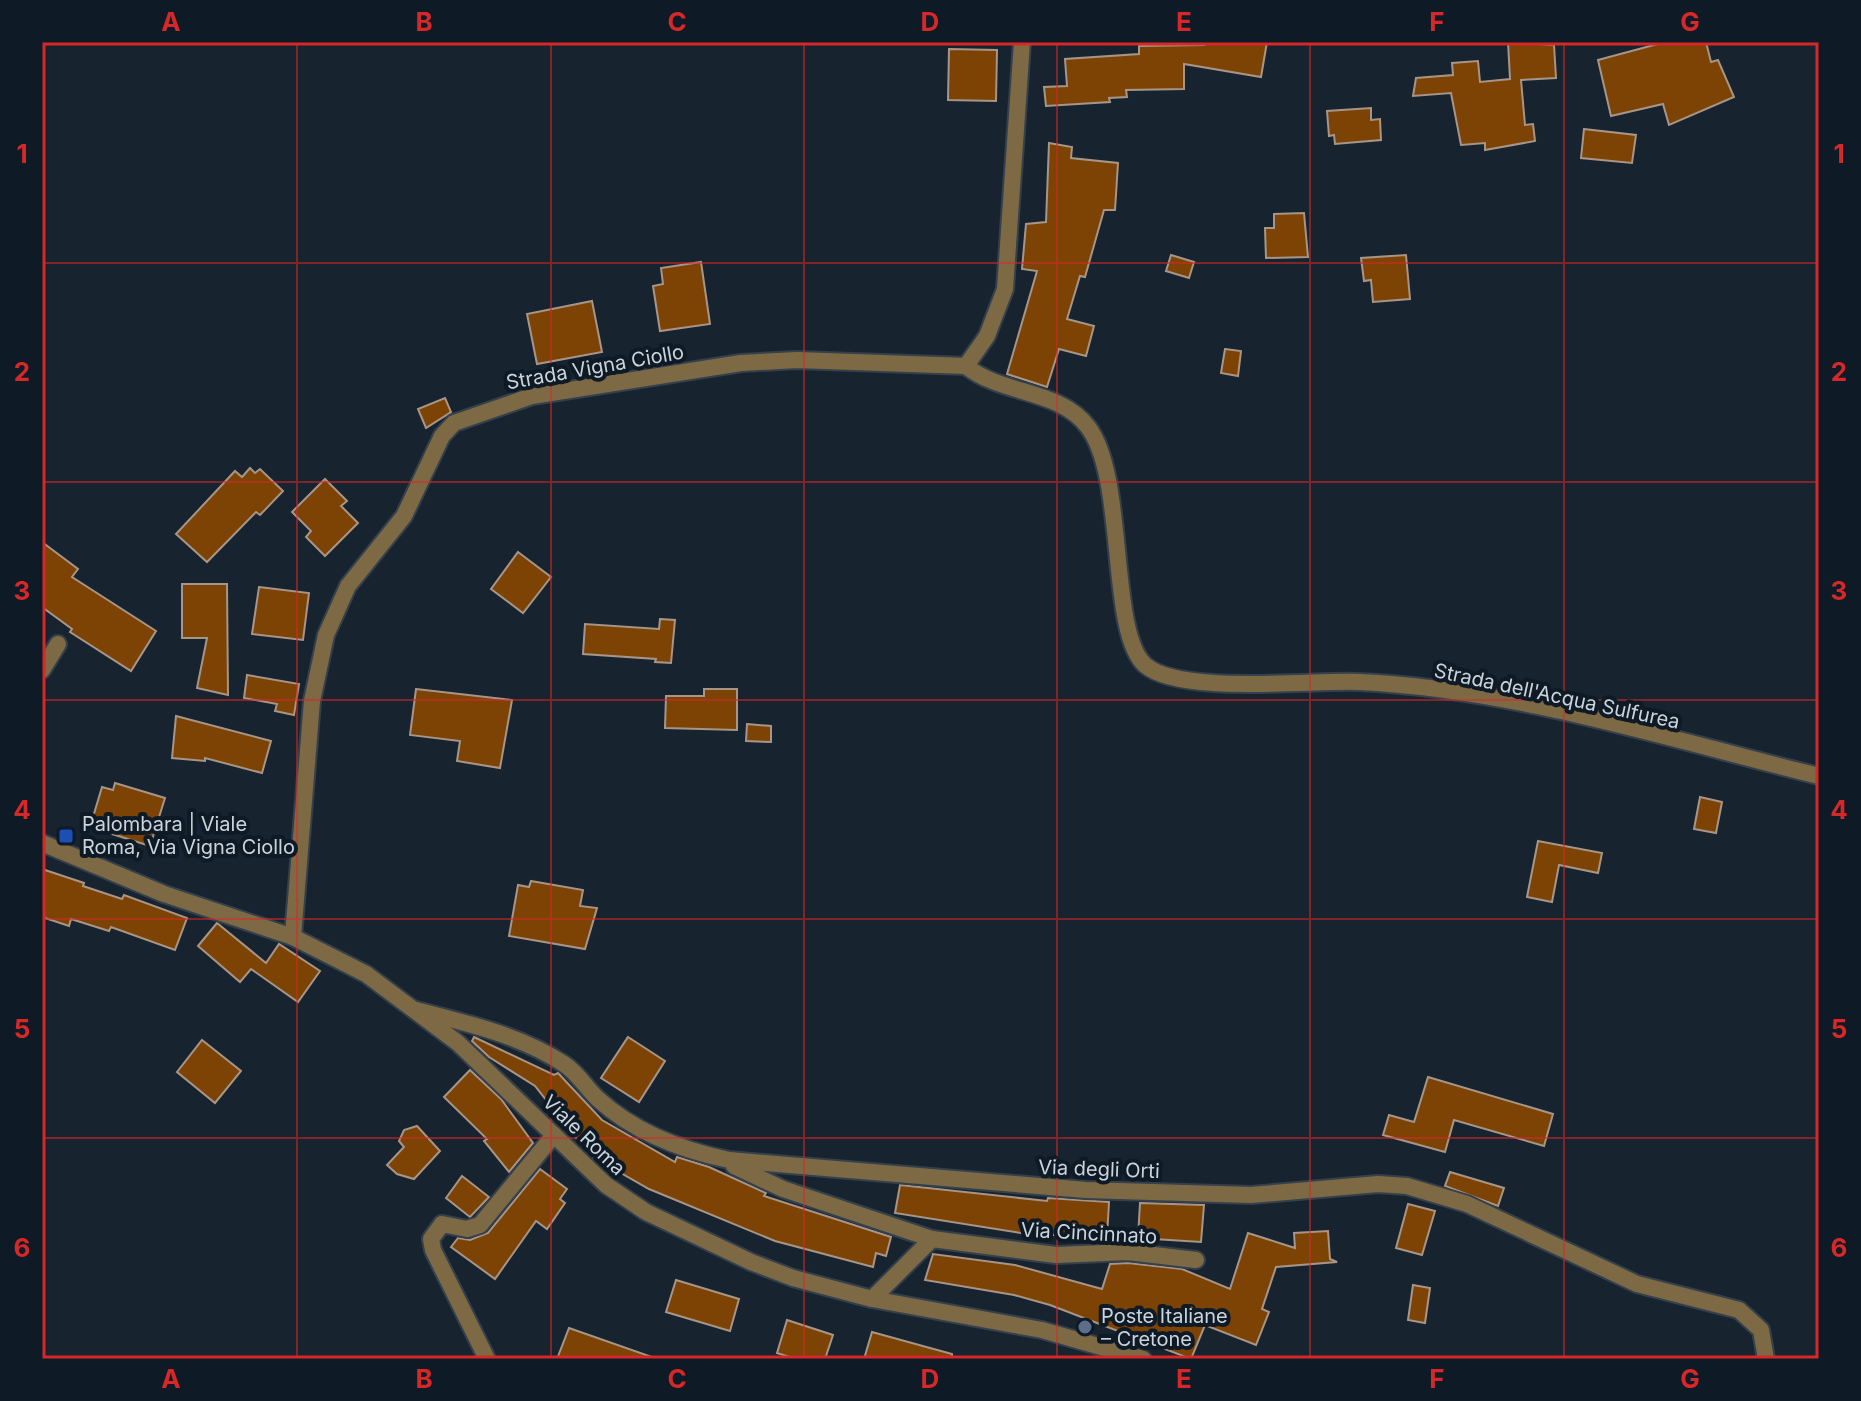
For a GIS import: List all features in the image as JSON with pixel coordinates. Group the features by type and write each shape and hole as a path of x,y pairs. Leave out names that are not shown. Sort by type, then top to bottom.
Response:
{"street":[{"path":"966,366 987,336 1005,289 1022,42"},
{"name":"Strada Vigna Ciollo","path":"293,937 312,701 326,635 343,595 404,516 439,443 454,423 532,396 741,363 797,360 966,366"},
{"name":"Strada dell'Acqua Sulfurea","path":"966,366 991,381 1062,406 1082,419 1092,433 1106,471 1129,627 1141,660 1157,673 1194,682 1338,681 1455,691 1819,776"},
{"path":"42,670 58,644"},
{"name":"Viale Roma","path":"42,843 164,894 293,937 366,974 469,1053 594,1176 646,1212 771,1270 872,1299 1042,1330 1143,1359"},
{"name":"Via degli Orti","path":"416,1010 498,1033 532,1047 571,1069 597,1099 635,1127 683,1148 718,1158 1071,1189 1275,1195 1378,1184 1407,1186 1467,1204 1637,1284 1739,1310 1761,1330 1766,1359"},
{"path":"487,1359 433,1250 431,1239 442,1224 467,1229 480,1225 554,1135"},
{"name":"Via Cincinnato","path":"718,1158 783,1189 932,1239 1056,1255 1128,1252 1196,1260"},
{"path":"872,1299 932,1239"}],"building":[{"path":"1204,42 1267,42 1261,77 1184,64 1184,89 1126,90 1127,97 1109,98 1110,102 1046,106 1044,87 1067,86 1065,59 1139,54 1139,46 1204,45"},
{"path":"1508,42 1554,45 1556,78 1521,80 1525,125 1533,124 1535,141 1485,150 1485,143 1461,145 1451,93 1413,96 1416,78 1453,75 1452,63 1478,61 1480,82 1510,79"},
{"path":"1665,42 1706,42 1711,62 1718,60 1734,97 1669,125 1663,104 1611,116 1598,60"},
{"path":"949,49 997,50 996,101 948,100"},
{"path":"1371,108 1371,120 1380,119 1381,140 1335,144 1334,135 1329,136 1327,111"},
{"path":"1584,129 1636,135 1632,163 1581,158"},
{"path":"1049,143 1072,147 1071,158 1118,163 1115,210 1104,210 1085,277 1080,276 1067,319 1094,326 1086,356 1059,349 1047,387 1007,374 1037,271 1022,269 1026,224 1046,222"},
{"path":"1304,213 1308,257 1266,258 1265,228 1274,228 1274,214"},
{"path":"1171,255 1194,262 1189,278 1166,271"},
{"path":"1406,255 1410,299 1373,302 1371,280 1364,281 1361,258"},
{"path":"701,262 710,324 660,331 653,286 663,284 661,268"},
{"path":"592,301 602,352 537,364 527,314"},
{"path":"1225,349 1241,351 1238,376 1221,373"},
{"path":"445,398 451,412 426,428 418,409"},
{"path":"250,468 255,473 260,469 283,491 260,515 256,512 207,562 176,534 235,471 242,477"},
{"path":"325,479 347,501 341,506 358,523 325,556 306,537 311,531 292,512"},
{"path":"42,542 78,569 72,577 156,631 131,671 70,632 72,629 42,607"},
{"path":"518,552 551,577 523,613 491,589"},
{"path":"182,584 227,584 228,695 197,688 207,638 182,638"},
{"path":"259,587 309,593 303,640 252,634"},
{"path":"660,619 675,620 671,663 655,662 656,659 583,654 585,624 659,629"},
{"path":"247,675 299,684 294,715 275,711 277,704 244,698"},
{"path":"416,689 512,700 500,768 457,761 460,741 410,735"},
{"path":"704,689 737,689 737,730 665,728 666,696 704,696"},
{"path":"176,716 271,741 262,773 205,758 205,761 172,758"},
{"path":"747,724 771,726 771,742 746,741"},
{"path":"115,783 165,798 150,846 90,827 102,787 113,790"},
{"path":"1700,797 1722,802 1716,833 1694,829"},
{"path":"1538,841 1602,853 1598,873 1559,865 1552,902 1527,897"},
{"path":"42,869 84,883 83,886 122,899 124,895 187,918 175,950 111,927 109,931 71,919 69,926 42,917"},
{"path":"531,881 583,890 580,906 597,908 585,949 509,936 518,885 529,887"},
{"path":"217,923 266,963 279,944 320,971 298,1002 251,969 240,982 198,946"},
{"path":"474,1037 554,1075 558,1073 602,1120 675,1162 677,1157 709,1167 766,1193 764,1196 891,1237 886,1256 876,1253 873,1267 775,1241 649,1189 593,1157 594,1153 580,1143 535,1086 489,1057 472,1041"},
{"path":"628,1037 665,1061 639,1102 601,1078"},
{"path":"202,1040 241,1071 215,1103 177,1072"},
{"path":"470,1070 501,1099 533,1143 509,1172 484,1141 487,1139 444,1097"},
{"path":"1428,1077 1553,1114 1544,1146 1454,1120 1445,1152 1383,1135 1389,1115 1414,1122"},
{"path":"417,1126 440,1151 414,1179 397,1174 387,1165 404,1147 399,1141 404,1130"},
{"path":"540,1169 567,1189 560,1199 565,1203 547,1229 536,1221 495,1279 451,1247 458,1238 470,1240 488,1233"},
{"path":"1450,1172 1504,1188 1498,1206 1445,1186"},
{"path":"462,1176 489,1197 470,1217 446,1198"},
{"path":"900,1185 1047,1201 1048,1198 1109,1202 1107,1237 1027,1234 895,1213"},
{"path":"1140,1203 1204,1205 1201,1242 1138,1238"},
{"path":"1408,1204 1435,1211 1422,1255 1396,1248"},
{"path":"1328,1231 1330,1259 1337,1262 1276,1267 1262,1309 1269,1312 1256,1345 1205,1325 1191,1359 1050,1305 1014,1295 925,1280 933,1254 1015,1265 1102,1289 1110,1264 1128,1263 1182,1269 1230,1289 1248,1233 1295,1248 1294,1233"},
{"path":"676,1280 739,1299 730,1331 666,1312"},
{"path":"1413,1285 1430,1288 1425,1323 1408,1320"},
{"path":"787,1320 833,1335 825,1359 796,1359 777,1353"},
{"path":"569,1328 652,1357 557,1359"},
{"path":"872,1332 952,1354 952,1359 864,1359"}],"place":[{"name":"Palombara | Viale Roma, Via Vigna Ciollo","path":"66,836"},
{"name":"Poste Italiane – Cretone","path":"1085,1327"}]}
